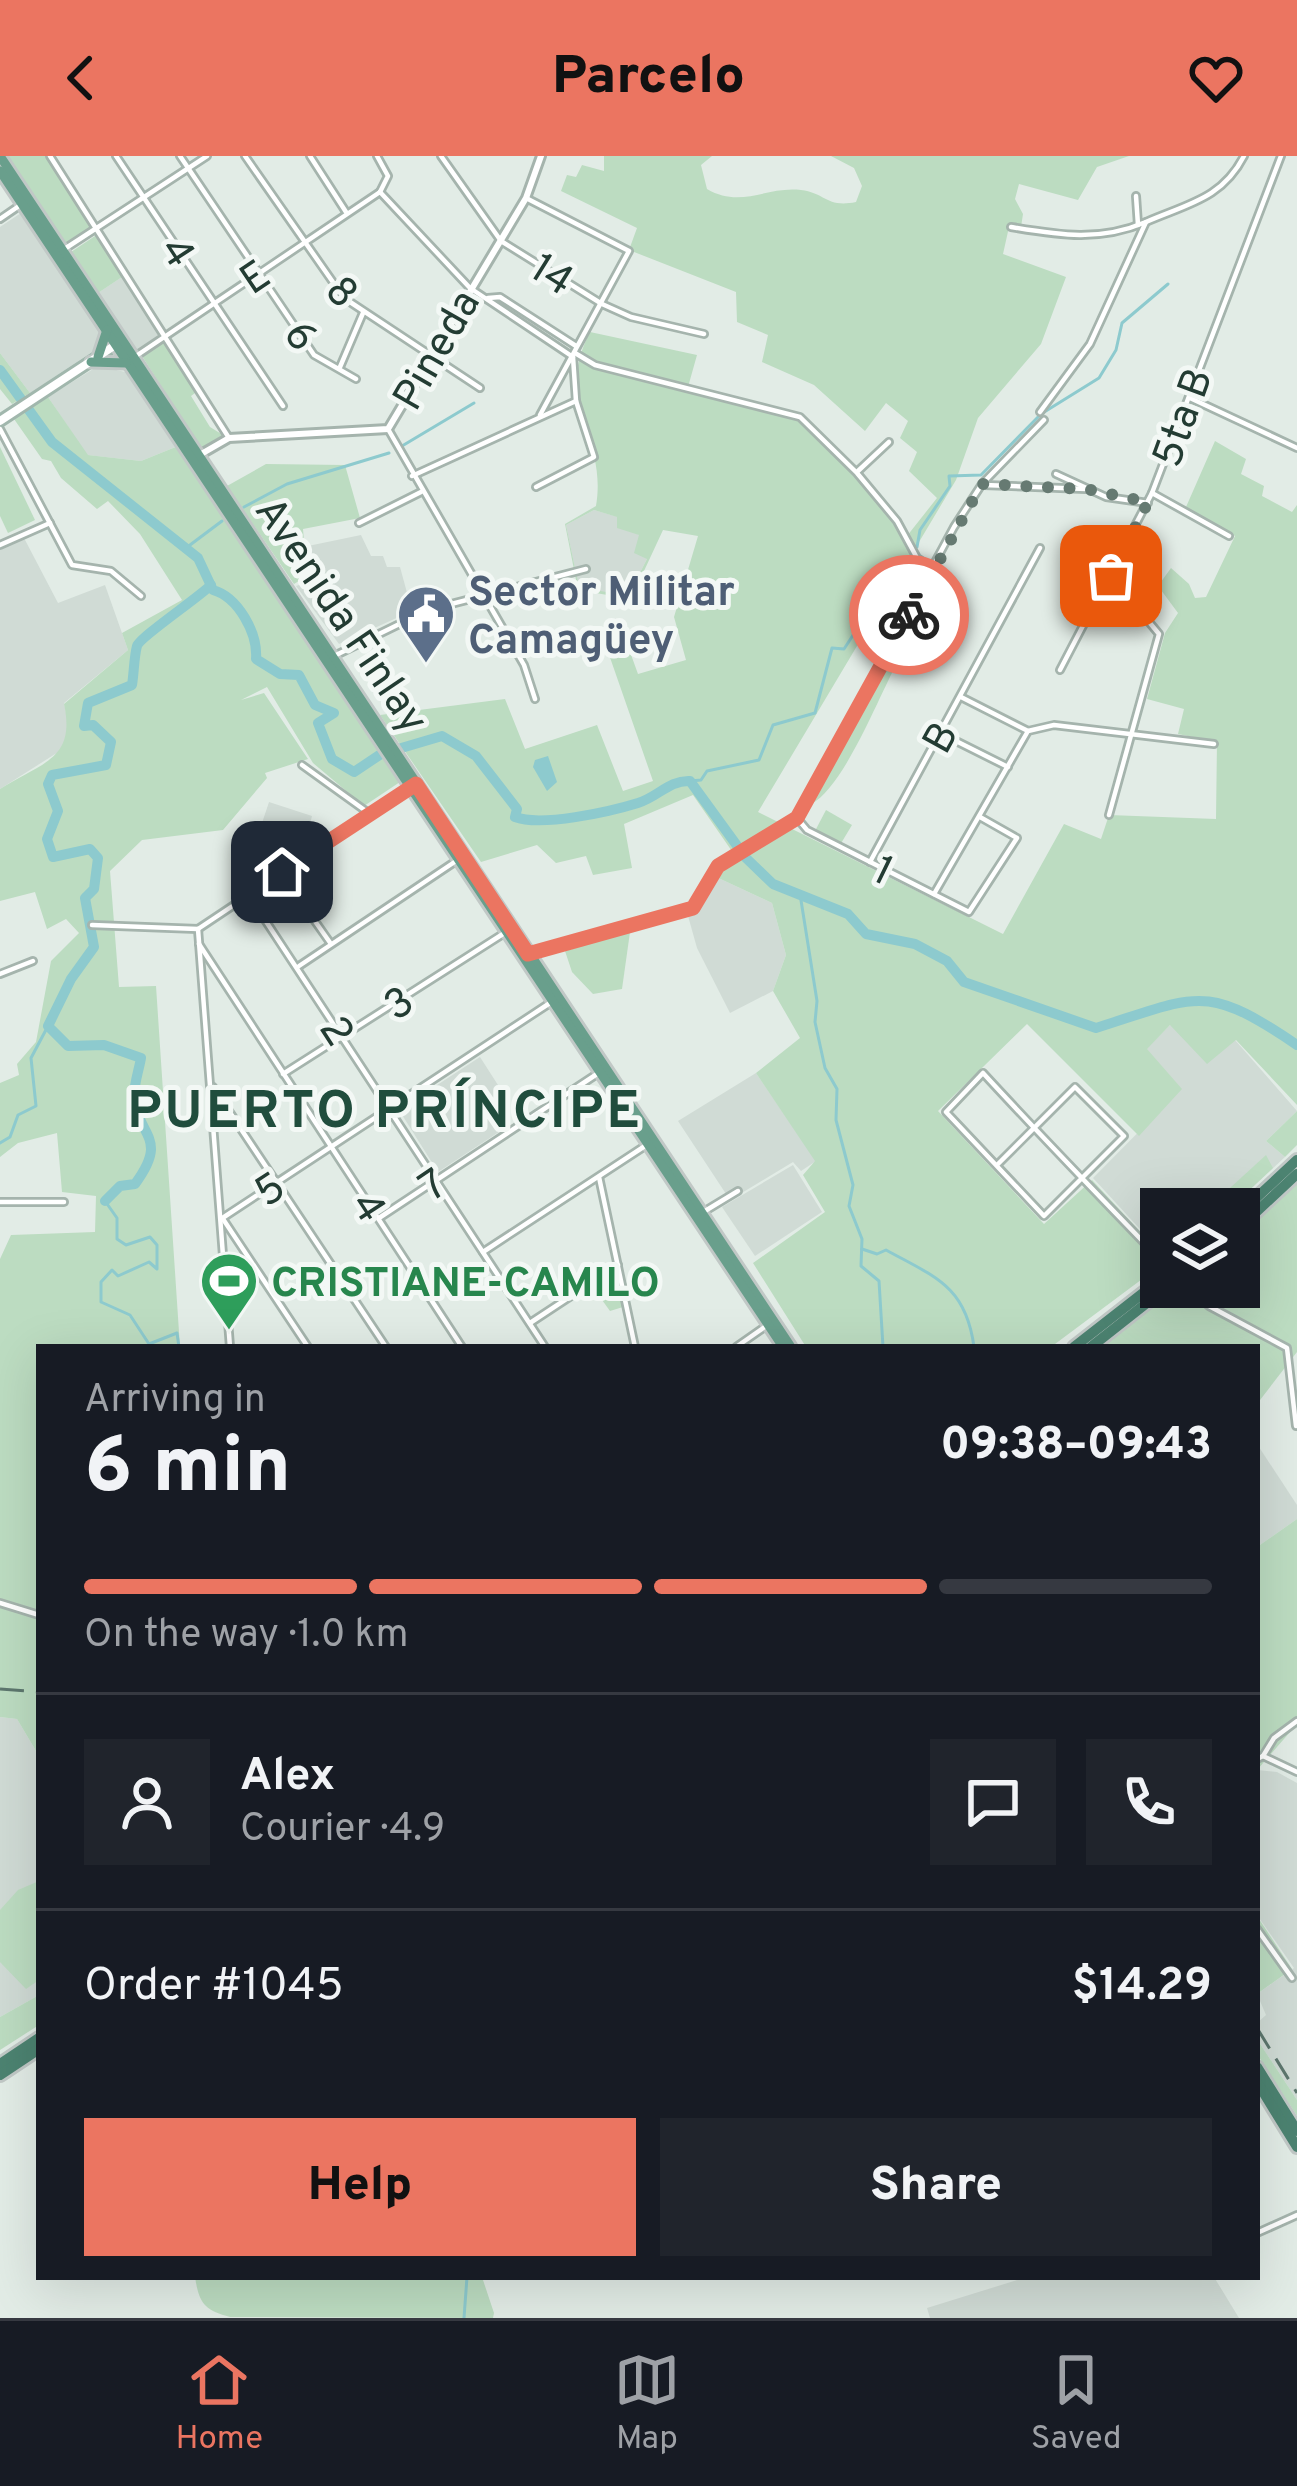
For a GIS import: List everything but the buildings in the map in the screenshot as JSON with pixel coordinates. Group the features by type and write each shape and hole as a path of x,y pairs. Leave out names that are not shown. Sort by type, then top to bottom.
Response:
{"highway":[{"path":"1260,1207 1292,1174 1297,1160"},
{"path":"1260,1198 1292,1174"},
{"path":"1078,1344 1140,1295"},
{"path":"1095,1344 1140,1308"},
{"path":"0,2064 36,2040"},
{"path":"0,2075 36,2051"},
{"path":"1262,2090 1297,2131"},
{"path":"1262,2090 1297,2147"}],"main road":[{"name":"Avenida Finlay","path":"0,156 59,252 785,1344"},
{"name":"Avenida Finlay","path":"0,171 26,202"},
{"name":"Avenida Finlay","path":"59,252 120,343"},
{"path":"94,359 107,330"},
{"path":"0,425 120,343"},
{"path":"94,359 132,362"}],"street":[{"path":"50,156 230,438"},
{"name":"4","path":"116,156 283,406"},
{"name":"6","path":"180,156 314,355 356,379"},
{"path":"59,252 207,156"},
{"name":"8","path":"245,156 344,298 480,388"},
{"path":"310,156 348,214"},
{"path":"377,156 388,176 380,192 470,288 488,298 500,297 595,364 800,418 857,473 896,519 916,558 932,568"},
{"name":"14","path":"441,156 501,241 602,304 631,317 704,334"},
{"name":"Pineda","path":"196,458 230,438 388,430 526,198 541,156"},
{"path":"1011,227 1074,238 1142,224 1211,196 1242,156"},
{"name":"5ta B","path":"1060,670 1153,493 1281,156"},
{"name":"E","path":"132,362 380,192"},
{"path":"1040,412 1090,344 1142,224 1136,196"},
{"path":"526,198 629,251 540,415"},
{"path":"0,219 26,202"},
{"path":"340,367 363,313"},
{"path":"536,487 594,457 576,401 575,352"},
{"path":"1190,398 1297,448"},
{"path":"411,476 576,401"},
{"path":"525,955 693,908 718,866 797,818 982,484 1044,420"},
{"path":"0,425 72,565 111,571 141,596"},
{"path":"388,430 524,664 535,699"},
{"path":"857,473 889,442"},
{"path":"1055,474 1086,489"},
{"path":"982,484 1086,489 1148,502"},
{"path":"359,523 422,492"},
{"path":"1153,493 1228,536"},
{"path":"0,545 50,523"},
{"name":"B","path":"870,862 1040,548"},
{"path":"329,658 428,610 586,569"},
{"path":"1109,815 1159,634 1111,576"},
{"path":"961,697 1028,731"},
{"path":"934,894 1028,731 1036,727 1214,744"},
{"path":"940,733 1008,767"},
{"path":"302,765 370,814"},
{"path":"92,925 198,929 414,786"},
{"name":"1","path":"797,818 807,830 969,912 1017,838 980,817"},
{"path":"297,968 461,858"},
{"name":"2","path":"248,894 543,1344"},
{"path":"305,907 331,944"},
{"path":"198,929 230,1344"},
{"name":"3","path":"284,1074 509,930"},
{"name":"4","path":"199,944 460,1344"},
{"path":"0,974 33,961"},
{"name":"5","path":"221,1217 555,1000"},
{"name":"7","path":"378,1219 602,1070"},
{"path":"997,1165 1034,1129 1076,1087 1124,1136 1083,1180 1044,1216 946,1112 983,1073 1034,1129 1083,1180 1140,1238"},
{"path":"210,1082 384,1344"},
{"path":"483,1252 650,1143"},
{"path":"599,1177 634,1344"},
{"path":"699,1215 738,1191"},
{"path":"0,1202 64,1202"},
{"path":"221,1217 306,1344"},
{"path":"530,1323 618,1265"},
{"path":"1213,1308 1287,1348 1296,1426"},
{"path":"740,1344 770,1324"},
{"path":"0,1603 36,1614"},
{"path":"1297,1721 1274,1738 1260,1757 1297,1772"},
{"path":"1260,1933 1292,1978"},
{"path":"1260,2232 1297,2215"}],"shaded area":[{"path":"21,213 102,334 98,348 30,393 0,353 0,227"},
{"path":"125,275 161,333 137,351 98,293"},
{"path":"98,366 130,373 178,446 141,461 87,455 48,397"},
{"path":"594,510 618,517 639,535 647,559 628,596 579,588 566,525"},
{"path":"361,535 371,556 383,556 387,567 400,567 412,611 339,644 296,586 311,581 308,546"},
{"path":"24,538 58,603 105,585 128,650 64,703 70,733 63,749 0,789 0,549"},
{"path":"269,802 312,816 303,850 258,835"},
{"path":"714,876 772,903 786,955 773,991 730,1013 697,948 688,916"},
{"path":"1170,1025 1235,1040 1297,1111 1266,1141 1285,1157 1252,1188 1140,1188 1140,1229 1093,1178 1181,1089 1146,1049"},
{"path":"480,1057 505,1096 492,1107 505,1128 438,1172 399,1110"},
{"path":"756,1073 816,1161 801,1171 793,1162 730,1200 678,1121"},
{"path":"793,1165 822,1212 755,1256 722,1207"},
{"path":"1260,1449 1297,1505 1297,1519 1260,1545"},
{"path":"0,1717 17,1719 36,1751 36,1997 0,2017"},
{"path":"1260,1770 1277,1772 1297,1783 1297,2100 1260,2044 1260,2020 1266,2015 1260,1992 1294,1968 1260,1919"},
{"path":"1017,2280 1216,2280 1239,2318 930,2318 927,2308"}],"green space":[{"path":"5,156 45,156 91,227 65,244"},
{"path":"604,156 712,156 701,165 707,189 719,195 801,190 846,203 856,202 862,186 854,168 831,156 1129,156 1097,167 1078,200 1019,184 1015,199 1023,214 1021,227 1009,227 1003,254 1066,277 1041,344 978,418 956,480 758,812 1003,934 1064,824 1101,839 1109,815 1216,819 1217,742 1178,734 1184,709 1147,699 1165,633 1178,613 1158,586 1171,568 1189,584 1195,598 1206,597 1235,536 1186,507 1215,441 1246,459 1241,474 1264,486 1262,496 1292,512 1297,505 1297,1105 1236,1040 1207,1064 1170,1025 1147,1049 1182,1089 1139,1136 1027,1024 938,1111 1044,1224 1092,1180 1140,1231 1140,1281 1055,1344 804,1344 753,1263 825,1212 803,1175 815,1161 756,1073 800,1038 773,991 786,955 772,903 714,876 736,857 693,795 624,824 632,868 593,875 586,856 556,863 537,845 481,862 380,715 505,699 525,749 597,725 623,791 653,781 606,646 625,638 638,674 686,660 674,617 698,536 663,530 631,599 578,590 565,524 596,506 595,459 577,380 590,332 697,355 688,387 798,418 857,473 907,536 937,498 909,471 917,452 900,438 908,421 886,403 865,431 814,385 762,362 768,335 737,322 736,292 629,250 637,228 561,191 567,175 576,177 582,165 604,171","holes":["594,510 617,517 617,528 639,535 634,553 647,559 628,596 579,587 566,525"]},
{"path":"98,234 125,275 98,293 71,252"},
{"path":"168,339 199,390 191,396 210,427 223,435 201,448 142,356"},
{"path":"0,353 30,393 12,404 0,389"},
{"path":"48,397 88,455 141,461 178,446 400,782 364,806 313,763 267,687 241,700 264,693 308,759 265,773 267,778 223,830 142,840 110,871 119,987 156,986 180,1344 36,1344 36,1751 17,1719 0,1717 0,1259 11,1235 95,1232 96,1196 62,1192 57,1133 18,1143 0,1157 0,1083 19,1075 17,1064 36,1042 51,961 79,933 66,919 47,929 35,892 0,901 0,789 42,765 60,748 65,737 64,704 128,650 122,633 182,600 140,534 108,501 97,509 61,478 14,419"},
{"path":"0,447 35,520 8,533 0,516"},
{"path":"266,464 345,465 360,518 303,529 307,576 294,584 227,486"},
{"path":"888,661 895,667 858,742 835,781 811,804"},
{"path":"826,810 852,825 840,845 815,831"},
{"path":"630,932 622,989 593,994 572,972 565,951"},
{"path":"1297,1111 1297,1145 1285,1157 1266,1141"},
{"path":"1266,1155 1273,1168 1252,1188 1230,1188"},
{"path":"1297,1182 1297,1352 1260,1400 1260,1344 1104,1344 1149,1308 1260,1308 1260,1215"},
{"path":"617,1271 623,1307 610,1311 592,1286"},
{"path":"1297,1519 1297,1724 1260,1767 1260,1545"},
{"path":"36,1882 36,1982 26,1989 0,1962 0,1910 18,1890"},
{"path":"1260,1921 1292,1969 1260,1992"},
{"path":"36,1997 36,2027 0,2050 0,2017"},
{"path":"1260,2044 1297,2100 1297,2116 1260,2059"},
{"path":"196,2280 483,2280 494,2313 493,2318 230,2317 204,2304"}],"water":[{"path":"548,756 557,782 547,791 533,767 535,760"}],"waterway":[{"path":"917,547 920,530 950,486 949,476 981,475 1041,414 1099,378 1116,350 1122,323 1168,284"},
{"path":"0,370 52,442 198,558 213,590 231,600 245,617 256,659 280,674 299,675 315,705 334,713 318,723 332,759 354,772 381,754 442,736 476,756 517,809 515,817 527,820 625,807 690,781 746,858 773,884 848,914 866,934 915,944 947,961 964,982 1096,1028 1180,1003 1219,1003 1297,1045"},
{"path":"402,446 474,403"},
{"path":"244,507 287,484 389,453"},
{"path":"186,548 222,521"},
{"path":"690,781 701,780 707,771 759,760 773,725 815,713 832,648 844,649 903,558 912,557"},
{"path":"105,1201 120,1186 135,1184 150,1157 149,1139 134,1099 141,1058 104,1045 68,1046 48,1026 71,979 94,947 85,898 94,889 98,858 90,849 53,857 47,839 58,811 48,784 52,775 106,765 111,742 93,725 84,726 88,703 132,685 137,646 211,585"},
{"path":"800,894 817,1001 815,1022 825,1068 837,1089 836,1120 853,1185 849,1206 862,1239 861,1266 879,1281 883,1344"},
{"path":"0,1143 10,1137 18,1115 36,1106 31,1058 48,1026"},
{"path":"105,1201 117,1218 117,1239 126,1245 150,1237 157,1245 157,1269 149,1262 118,1276 112,1270 101,1282 101,1302 130,1315 149,1344"},
{"path":"862,1249 877,1254 886,1250 945,1286 964,1310 973,1344"},
{"path":"149,1344 177,1333 179,1344"},
{"path":"464,2318 467,2280"}],"railway":[{"path":"0,1689 36,1692"},
{"path":"1260,2033 1297,2093"}],"way so far":[{"path":"909,615 982,484 1086,489 1106,497 1148,502 1111,576"}],"place":[{"name":"Sector Militar Camagüey","path":"426,665"},
{"name":"CRISTIANE-CAMILO","path":"229,1332"}],"district":[{"name":"PUERTO PRÍNCIPE","path":"385,1108"}],"route":[{"path":"282,872 416,784 528,954 693,908 718,866 797,818 909,615"}]}
